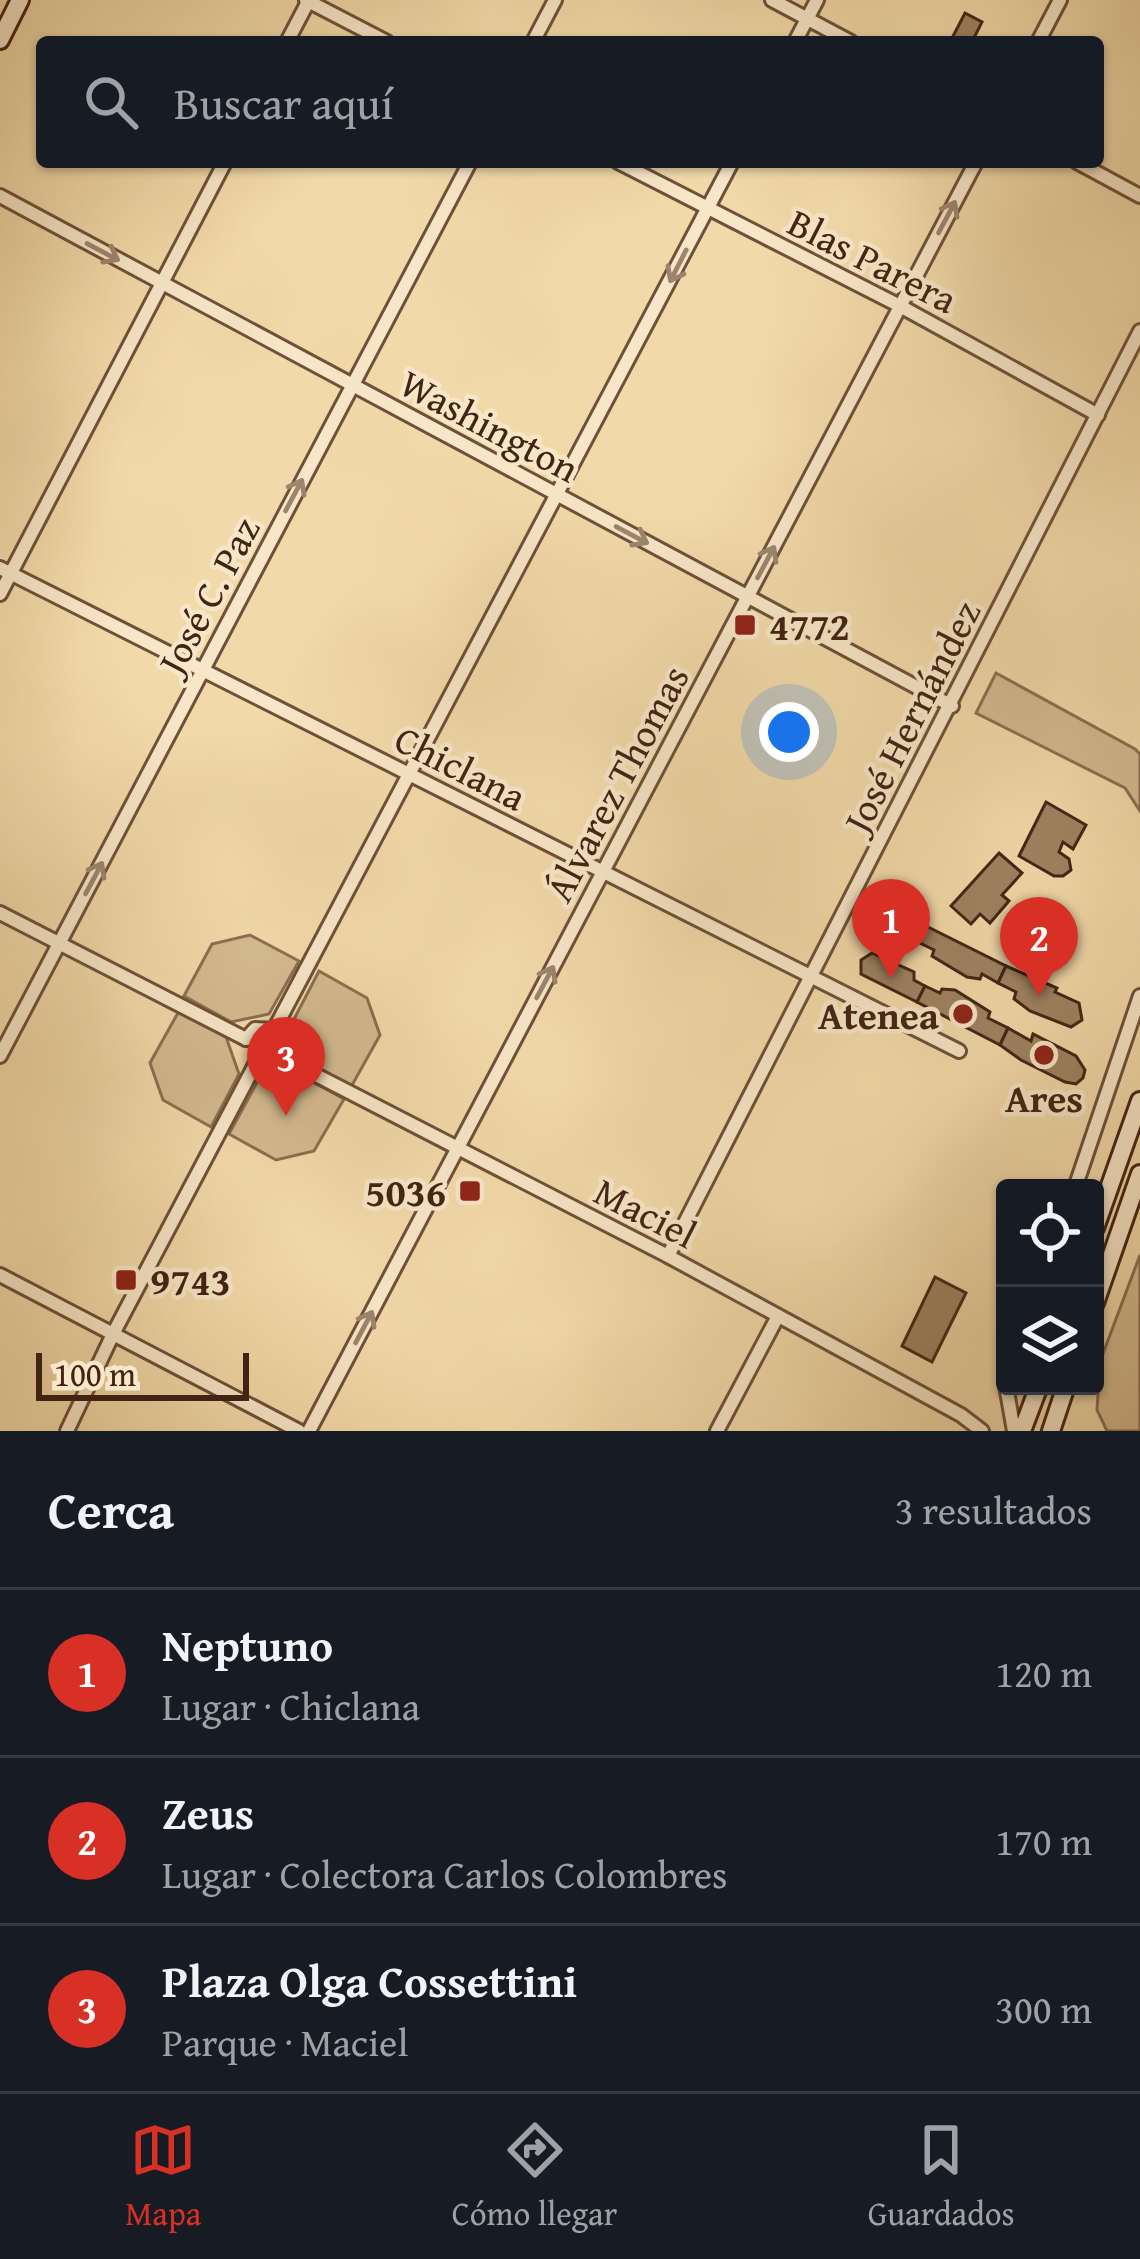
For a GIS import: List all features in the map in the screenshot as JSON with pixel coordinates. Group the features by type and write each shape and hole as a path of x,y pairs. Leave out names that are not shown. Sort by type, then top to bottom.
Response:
{"main road":[{"path":"0,40 20,0"},
{"path":"1104,1203 1140,1101"},
{"path":"1101,1287 1140,1174"},
{"path":"1018,1431 1035,1395"},
{"path":"1051,1431 1063,1395"}],"street":[{"path":"290,36 308,0 376,36"},
{"path":"535,36 555,0"},
{"path":"772,0 840,36"},
{"path":"798,36 817,0"},
{"path":"1042,36 1060,0"},
{"path":"0,595 6,570 222,168"},
{"name":"José C. Paz","path":"0,1056 467,168"},
{"name":"Blas Parera","path":"629,168 900,306 1098,415"},
{"path":"274,1030 729,168"},
{"name":"Álvarez Thomas","path":"310,1431 973,168"},
{"path":"1088,168 1140,196"},
{"name":"Washington","path":"0,196 952,706"},
{"name":"José Hernández","path":"668,1256 1140,331"},
{"name":"Chiclana","path":"6,570 959,1051"},
{"path":"0,913 247,1039"},
{"path":"1079,1179 1140,996"},
{"path":"255,1028 274,1030 281,1044 278,1055 257,1060 248,1052 247,1039 255,1028"},
{"name":"Maciel","path":"278,1055 668,1256 961,1415 982,1431"},
{"path":"67,1431 257,1060"},
{"path":"0,1275 299,1431"},
{"path":"717,1431 778,1316"},
{"path":"1009,1395 1018,1431"},
{"path":"961,1415 969,1431"}],"shaded area":[{"path":"996,673 1135,749 1140,754 1140,811 1125,788 976,713"},
{"path":"250,935 299,961 269,1014 231,1022 184,996 212,944"},
{"path":"319,971 367,998 380,1035 351,1087 304,1061 291,1025"},
{"path":"179,1011 226,1037 239,1074 211,1127 163,1100 150,1063"},
{"path":"296,1073 344,1099 314,1151 276,1160 229,1134 258,1081"},
{"path":"1140,1255 1140,1431 1107,1431 1097,1410 1098,1395 1104,1395 1104,1351"}],"building":[{"path":"965,13 982,22 975,36 953,36"},
{"path":"1046,802 1086,825 1073,849 1063,842 1059,852 1069,859 1071,870 1063,876 1054,876 1019,856"},
{"path":"999,853 1022,873 1002,895 1009,901 990,923 980,914 971,924 951,906"},
{"path":"895,909 924,925 916,941 895,937 884,928 883,917"},
{"path":"924,925 1006,966 998,983 982,974 980,979 967,977 932,956 934,950 916,941"},
{"path":"872,953 914,972 914,980 925,986 917,1002 861,974 861,960"},
{"path":"1006,966 1079,1003 1082,1020 1071,1027 1030,1011 1014,999 1016,992 998,983"},
{"name":"Atenea","path":"925,986 940,993 955,990 990,1012 988,1018 1008,1028 1000,1045 917,1002"},
{"name":"Ares","path":"1008,1028 1031,1041 1033,1034 1076,1056 1085,1070 1083,1078 1076,1084 1065,1082 1021,1060 1000,1045"},
{"path":"935,1277 966,1293 932,1362 902,1346"}],"place":[{"name":"4772","path":"745,625"},
{"name":"Neptuno","path":"891,978"},
{"name":"Zeus","path":"1039,996"},
{"name":"Atenea","path":"963,1014"},
{"name":"Ares","path":"1044,1055"},
{"name":"Plaza Olga Cossettini","path":"286,1116"},
{"name":"5036","path":"470,1191"},
{"name":"9743","path":"126,1280"}]}
